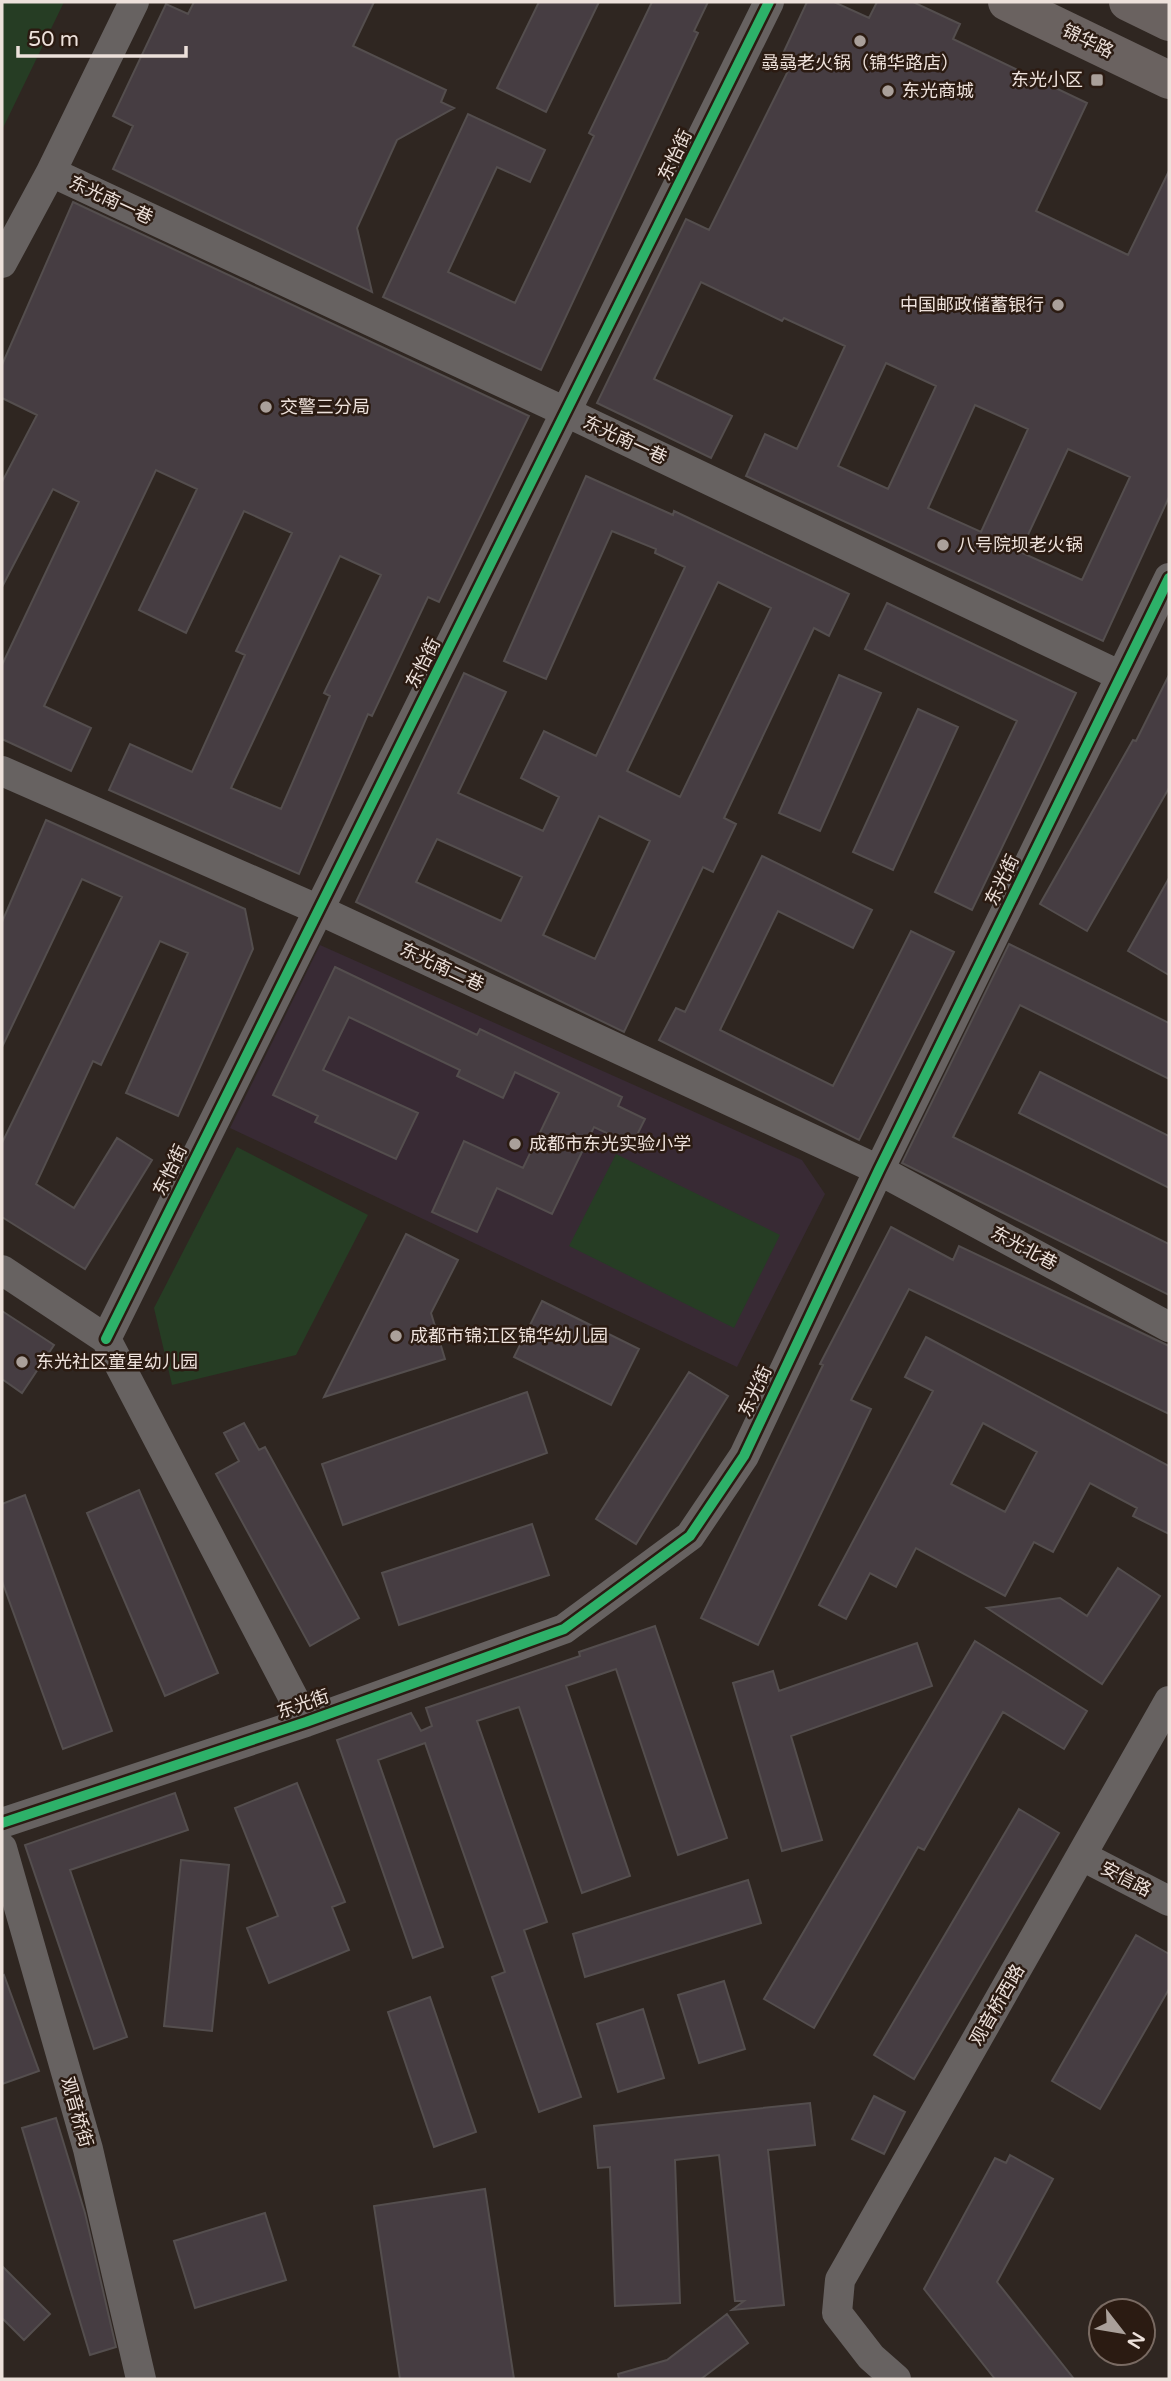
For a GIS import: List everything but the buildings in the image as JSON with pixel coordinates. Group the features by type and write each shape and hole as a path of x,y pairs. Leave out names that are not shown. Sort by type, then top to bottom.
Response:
{"main road":[{"name":"锦华路","path":"1007,2 1169,80"},
{"path":"1128,2 1169,22"}],"street":[{"path":"2,263 51,172 134,2"},
{"name":"东怡街","path":"106,1339 568,413 769,2"},
{"name":"东光南一巷","path":"51,172 568,413 1121,676"},
{"name":"东光街","path":"2,1824 306,1722 564,1629 690,1536 744,1456 879,1170 1169,578"},
{"name":"东光南二巷","path":"2,771 319,910 879,1170"},
{"name":"东光北巷","path":"879,1170 1169,1327"},
{"path":"2,1270 106,1339 306,1722"},
{"name":"观音桥西路","path":"896,2379 871,2357 837,2313 840,2280 1169,1701"},
{"name":"观音桥街","path":"2,1848 88,2149 141,2379"},
{"name":"安信路","path":"1082,1856 1169,1901"}],"shaded area":[{"name":"成都市东光实验小学","path":"320,945 802,1160 825,1194 737,1367 230,1128"}],"green space":[{"path":"2,2 64,2 2,130"},
{"path":"237,1147 368,1215 296,1355 172,1385 154,1308"},
{"path":"616,1154 780,1235 734,1328 569,1246"}],"cycle path":[{"path":"106,1339 769,2"},
{"path":"2,1823 306,1722 564,1629 690,1536 744,1456 879,1170 1169,578"}],"place":[{"name":"骉骉老火锅（锦华路店）","path":"860,41"},
{"name":"东光小区","path":"1097,80"},
{"name":"东光商城","path":"888,91"},
{"name":"中国邮政储蓄银行","path":"1058,305"},
{"name":"交警三分局","path":"266,407"},
{"name":"八号院坝老火锅","path":"943,545"},
{"name":"成都市东光实验小学","path":"515,1144"},
{"name":"成都市锦江区锦华幼儿园","path":"396,1336"},
{"name":"东光社区童星幼儿园","path":"22,1362"}]}
